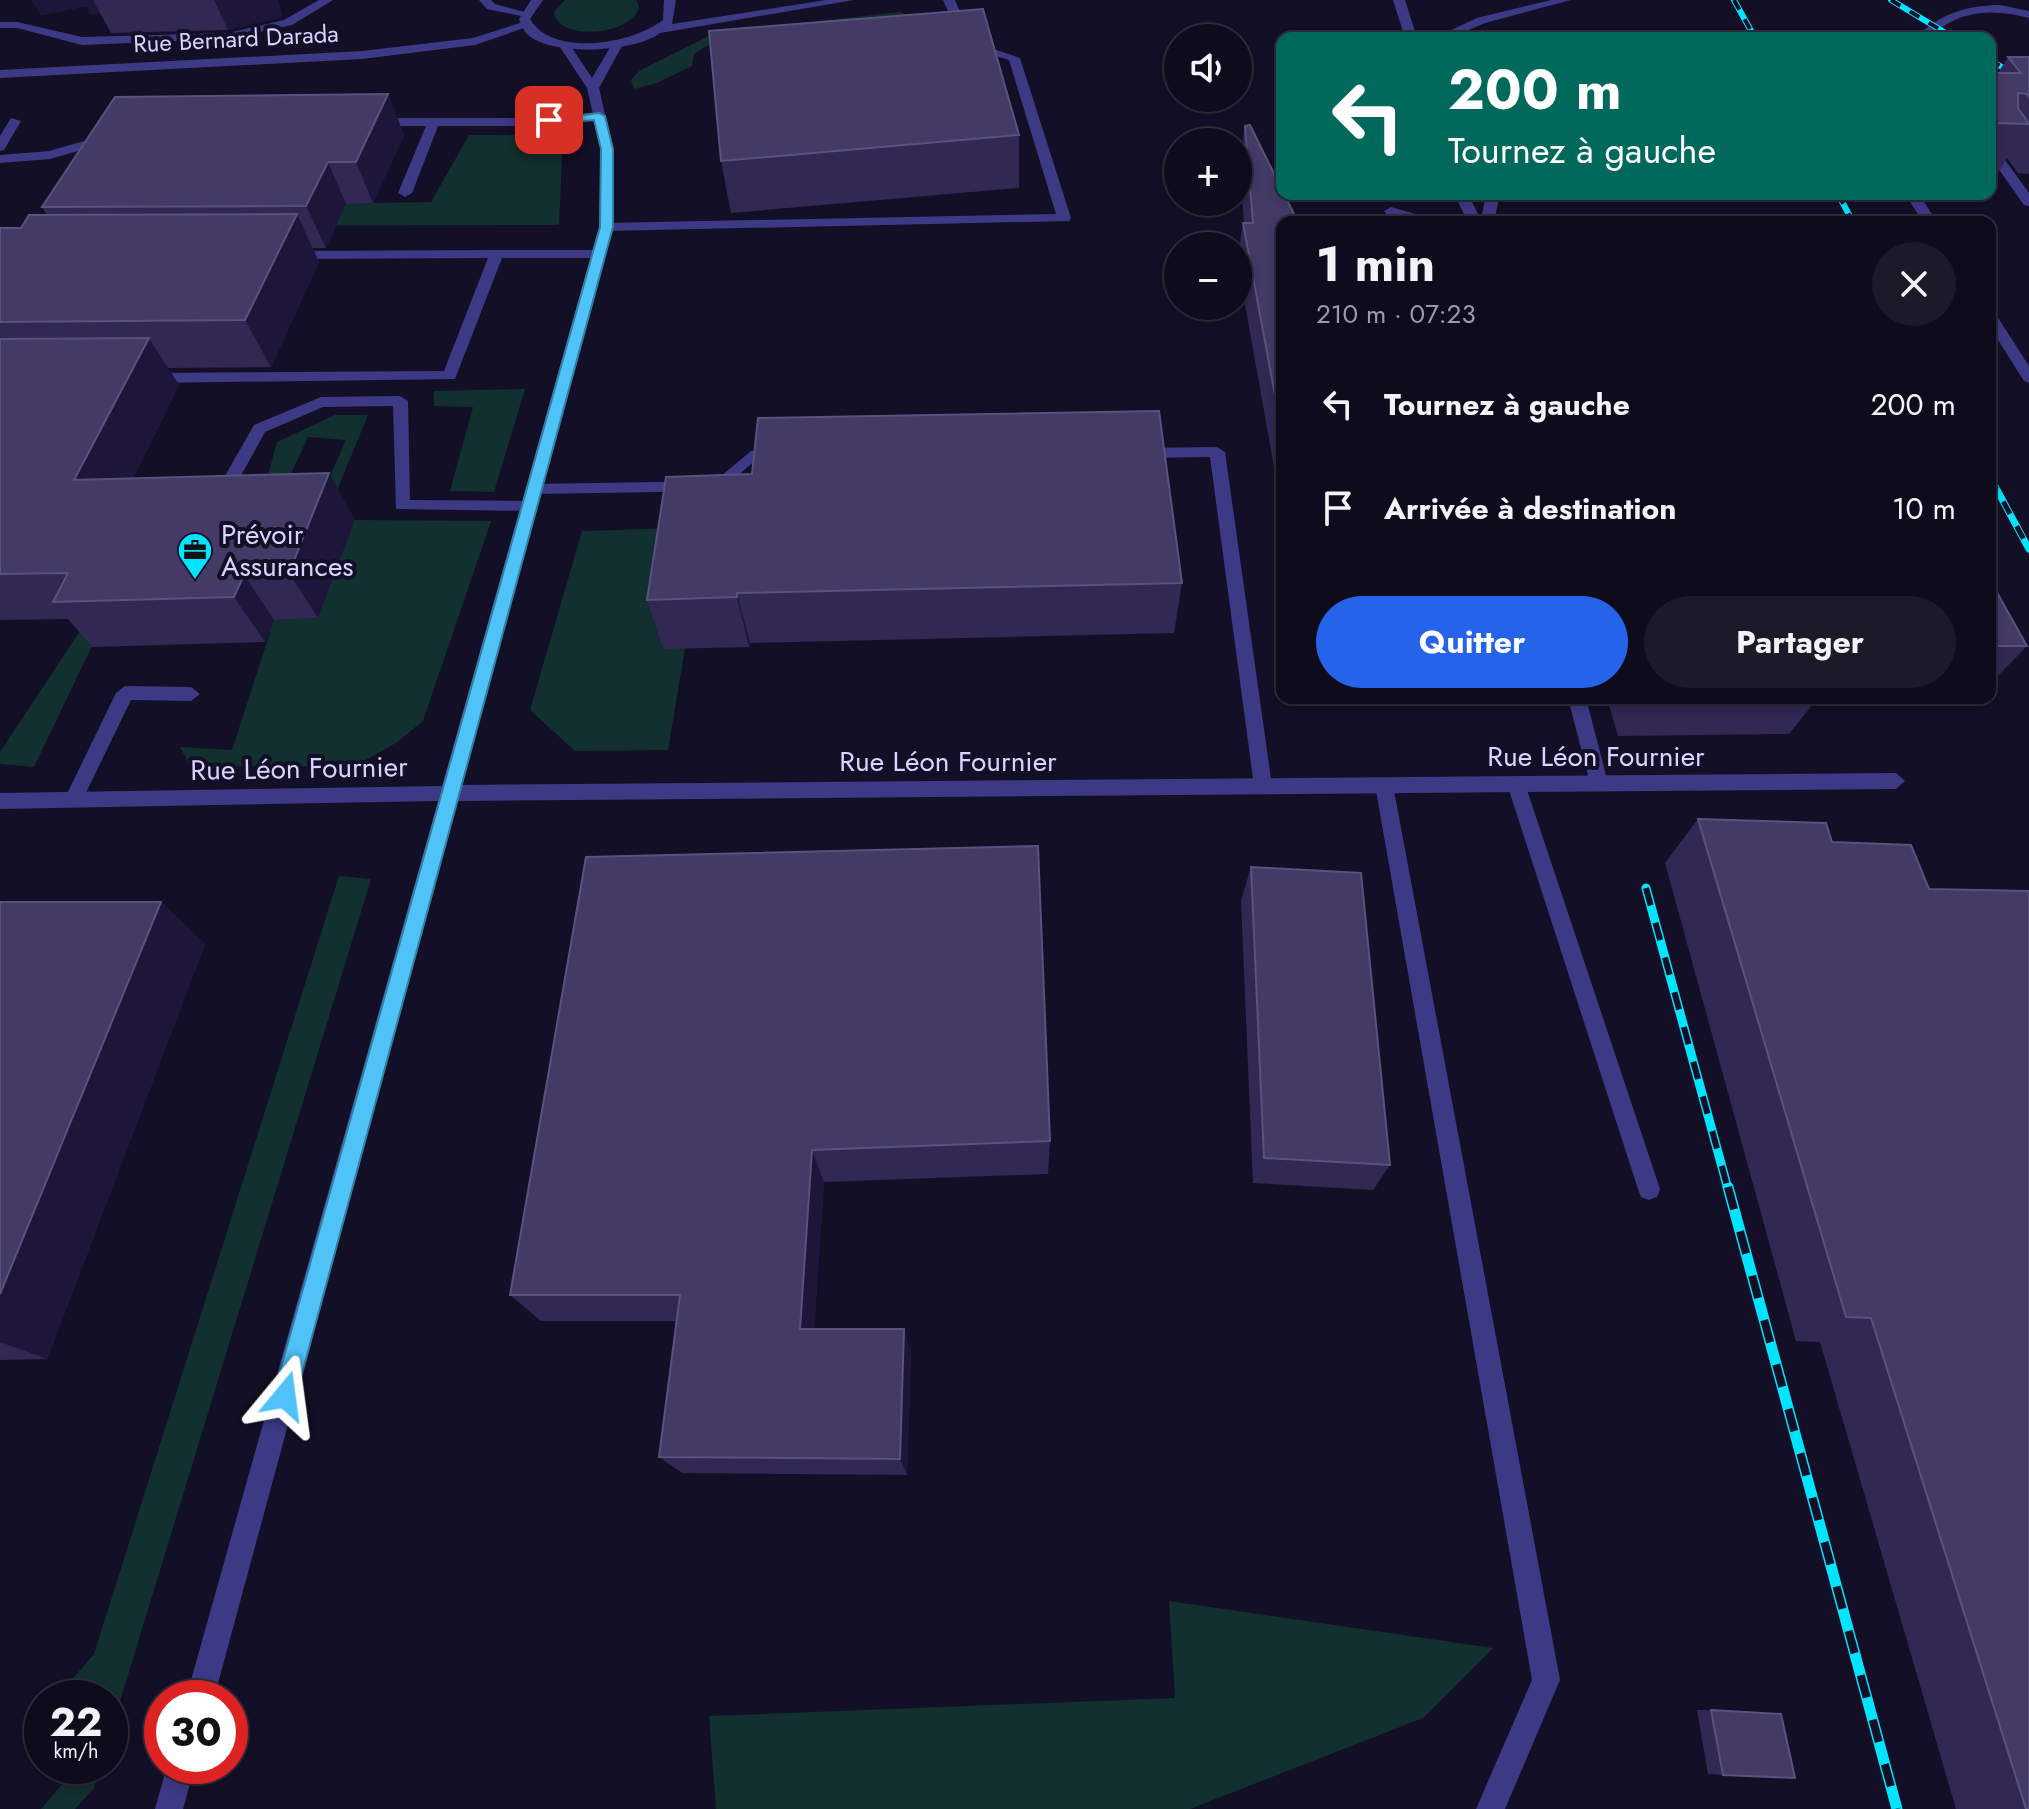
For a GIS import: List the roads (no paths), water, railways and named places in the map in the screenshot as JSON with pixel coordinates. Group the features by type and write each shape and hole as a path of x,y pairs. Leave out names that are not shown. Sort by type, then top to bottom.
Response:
{"street":[{"path":"0,25 17,25 82,41 228,36 288,23 327,0"},
{"path":"485,0 491,7 526,19 533,34 566,47 616,46 657,30 848,0"},
{"path":"526,19 537,0"},
{"path":"657,30 669,19 673,7 670,0"},
{"path":"606,227 1064,218 1014,58 968,44 949,0"},
{"path":"1399,0 1409,32"},
{"path":"1454,32 1481,20 1565,0"},
{"path":"1928,32 1959,11 2014,9 2029,15"},
{"name":"Rue Bernard Darada","path":"0,74 362,55 475,41 526,19"},
{"path":"593,88 616,46"},
{"path":"205,1680 453,793 606,227 607,149 593,88 566,47"},
{"path":"358,122 529,122 599,116"},
{"path":"0,147 15,121"},
{"path":"405,193 433,123"},
{"path":"0,159 50,155 120,135"},
{"path":"1996,156 2029,202"},
{"path":"1391,211 1408,216"},
{"path":"140,378 450,376 497,254"},
{"path":"280,255 599,254"},
{"path":"1996,326 2029,378"},
{"path":"211,515 259,429 321,402 400,401 402,505 719,486 751,456 798,456"},
{"path":"1124,453 1217,452 1263,786"},
{"path":"73,800 125,693 191,694"},
{"path":"1579,704 1599,783"},
{"name":"Rue Léon Fournier","path":"0,801 453,793 1896,781"},
{"path":"1516,784 1649,1189"},
{"path":"1384,785 1546,1680 1490,1809"},
{"path":"169,1809 176,1784"}],"railway":[{"path":"1734,0 1752,32"},
{"path":"1891,0 1944,32"},
{"path":"1996,64 2029,83"},
{"path":"1841,200 1850,216"},
{"path":"1996,488 2029,549"},
{"path":"1646,888 1728,1189"},
{"path":"1728,1187 1897,1809"}],"place":[{"name":"Prévoir Assurances","path":"195,581"}]}
